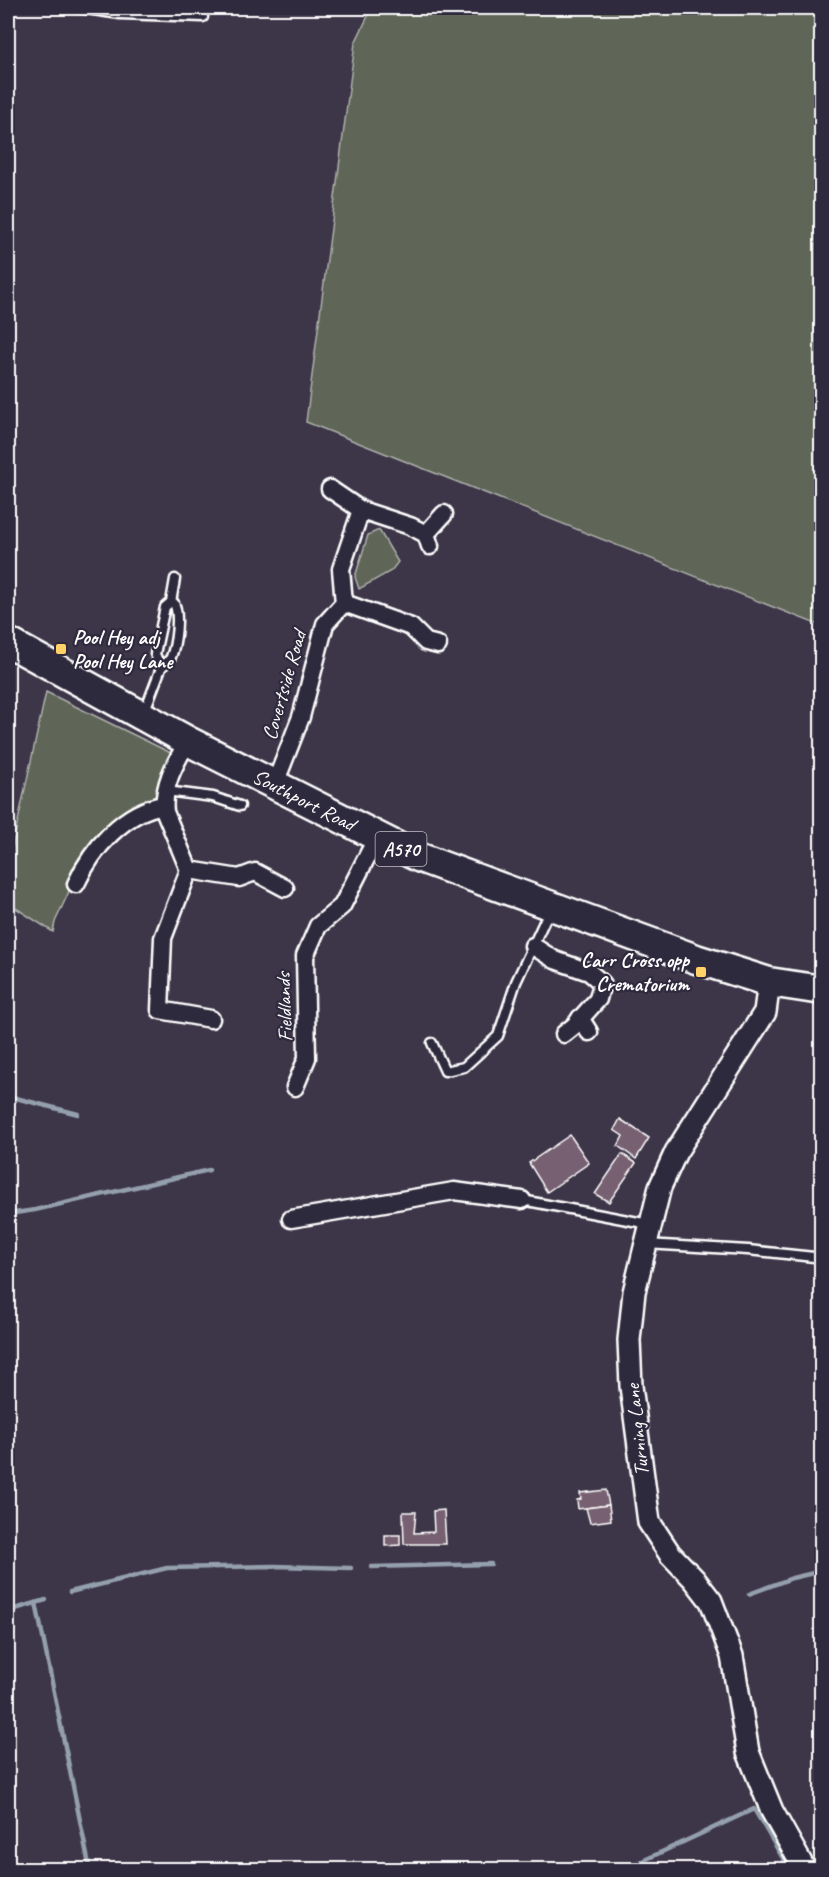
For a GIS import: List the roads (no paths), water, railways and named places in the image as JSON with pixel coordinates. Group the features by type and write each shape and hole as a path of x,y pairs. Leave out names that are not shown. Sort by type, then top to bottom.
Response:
{"highway":[{"name":"Southport Road","path":"8,642 188,741 418,857 696,959 769,982 822,990"}],"street":[{"path":"330,489 361,510 410,526 428,540 444,514"},
{"path":"361,510 341,569 345,603 411,627 426,642 438,645"},
{"name":"Covertside Road","path":"274,786 301,717 325,624 345,603"},
{"path":"188,741 170,776 165,798 165,812 189,870 163,938 160,1010 211,1019"},
{"path":"76,884 82,869 100,846 130,816 152,807 165,798"},
{"name":"Fieldlands","path":"295,1087 307,1058 305,956 318,926 342,906 377,837"},
{"path":"189,870 239,878 255,872 285,888"},
{"path":"533,946 555,960 589,972 602,983 598,999 585,1025 564,1034"},
{"name":"Turning Lane","path":"769,982 765,1012 676,1152 660,1187 634,1292 629,1340 631,1386 649,1522 670,1554 694,1578 711,1601 732,1656 748,1752 772,1811 805,1869"},
{"path":"291,1219 454,1191 522,1200"}],"lane":[{"path":"79,8 120,14 203,17"},
{"path":"161,668 155,654 165,607 171,602 175,579"},
{"path":"143,717 161,668 170,658 178,618 174,603 171,602"},
{"path":"165,798 213,796 240,806"},
{"path":"432,1043 445,1071 464,1067 498,1036 516,982 551,906"},
{"path":"522,1200 647,1234 748,1250 814,1257"}],"waterway":[{"path":"8,1096 78,1114"},
{"path":"8,1214 35,1210 209,1170"},
{"path":"371,1567 491,1564"},
{"path":"70,1592 167,1568 274,1566 351,1568"},
{"path":"749,1594 792,1578 822,1571"},
{"path":"8,1611 46,1600"},
{"path":"36,1603 90,1870"},
{"path":"623,1870 754,1809 790,1870"}],"place":[{"name":"Pool Hey adj Pool Hey Lane","path":"61,649"},
{"name":"Carr Cross opp Crematorium","path":"701,972"}]}
